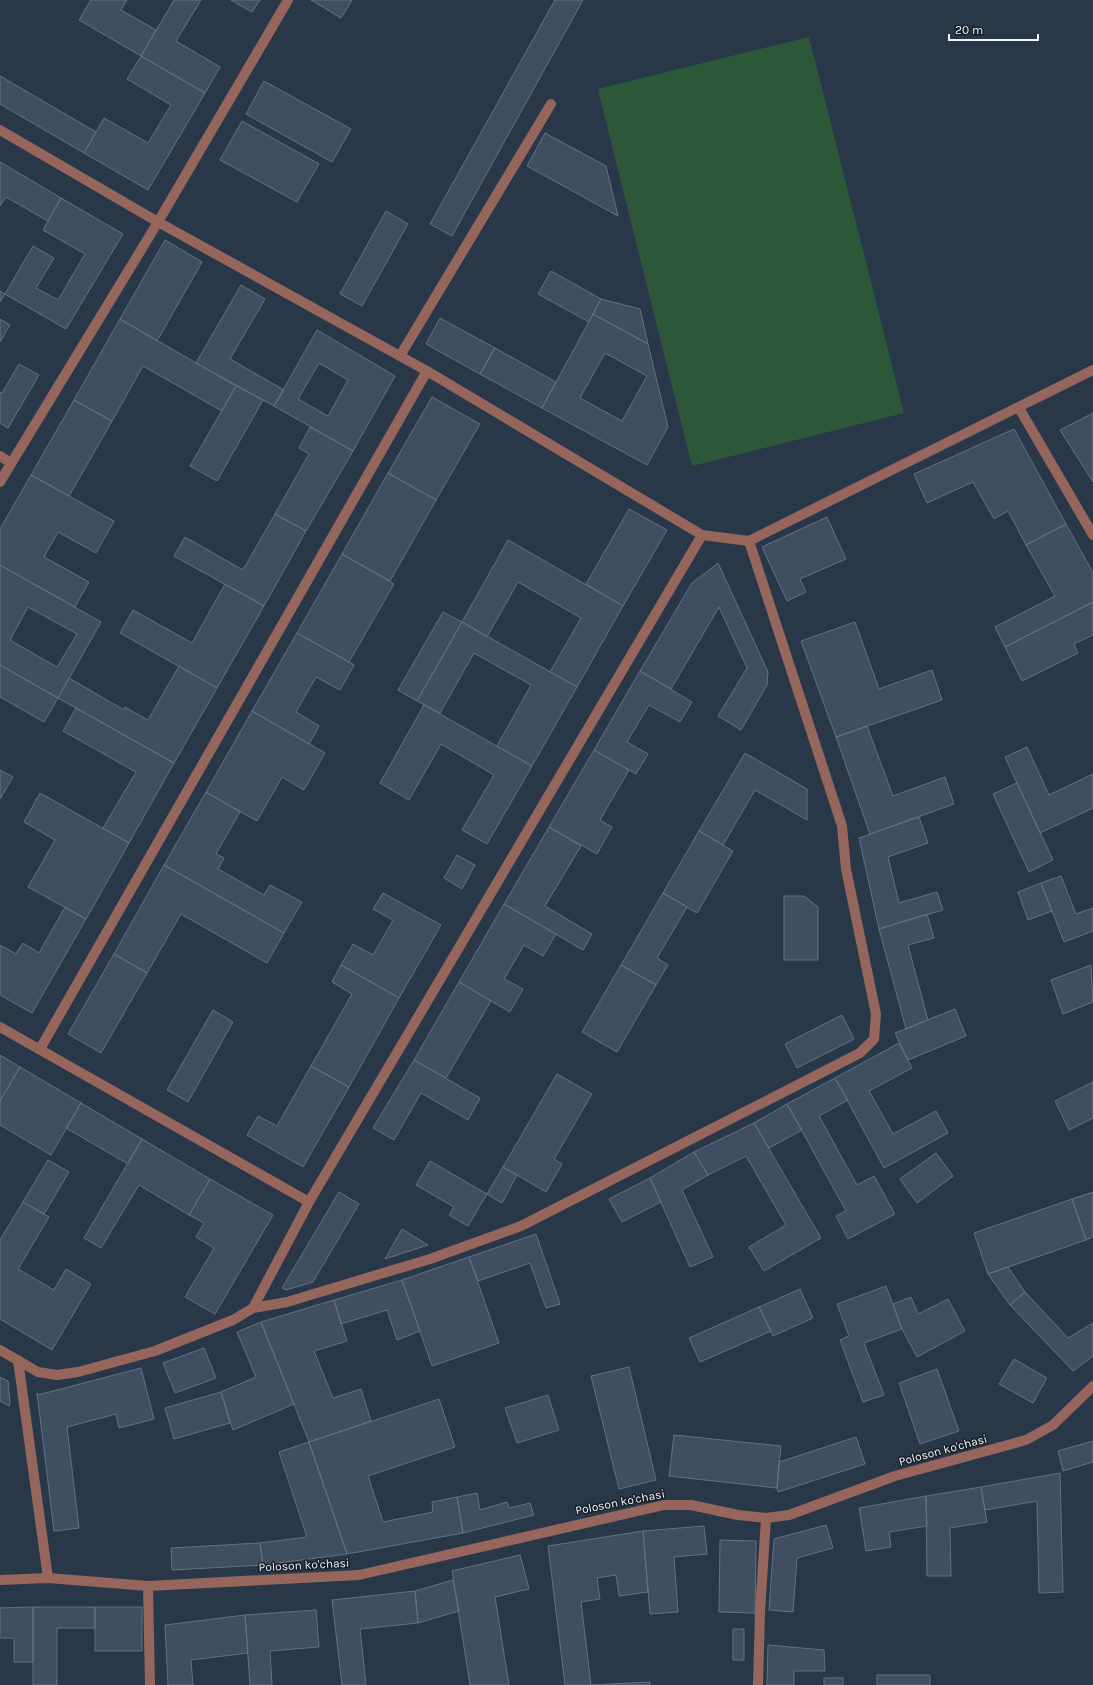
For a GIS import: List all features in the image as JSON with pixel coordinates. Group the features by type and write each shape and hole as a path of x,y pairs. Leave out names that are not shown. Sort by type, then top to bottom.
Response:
{"street":[{"path":"0,482 158,222 288,0"},
{"path":"400,356 552,104"},
{"path":"0,130 158,222 428,371 702,535 750,541 1093,370"},
{"path":"40,1049 428,371"},
{"path":"1019,408 1093,535"},
{"path":"0,456 11,463"},
{"path":"253,1308 309,1202 702,535"},
{"path":"0,1350 38,1372 57,1375 78,1372 155,1351 233,1320 253,1308 287,1302 430,1259 521,1226 860,1053 874,1039 876,1014 846,869 842,826 750,541"},
{"path":"0,1027 309,1202"},
{"path":"18,1360 48,1578"},
{"name":"Poloson ko'chasi","path":"0,1580 48,1578 148,1586 359,1575 664,1505 691,1505 738,1515 766,1518 789,1515 895,1476 1026,1440 1054,1425 1093,1386"},
{"path":"758,1685 760,1612 766,1518"},
{"path":"148,1586 150,1685"}],"green space":[{"path":"809,37 904,413 692,466 598,89"}],"building":[{"path":"91,0 127,0 121,10 156,30 141,56 79,20"},
{"path":"174,0 201,0 176,41 220,67 205,93 141,56"},
{"path":"231,0 260,0 252,12"},
{"path":"311,0 352,0 341,18"},
{"path":"555,0 583,0 452,236 430,224"},
{"path":"141,56 205,93 148,190 84,153 104,118 148,143 171,105 127,79"},
{"path":"0,76 96,132 84,153 0,104"},
{"path":"264,81 351,129 332,162 246,114"},
{"path":"242,121 319,164 297,202 220,160"},
{"path":"545,133 606,166 618,216 527,166"},
{"path":"0,162 61,198 48,221 6,197 0,206"},
{"path":"61,198 123,234 66,329 5,294 33,246 54,258 36,288 58,300 85,254 43,230"},
{"path":"386,211 408,224 362,306 340,294"},
{"path":"165,240 202,262 157,341 120,319"},
{"path":"551,271 601,299 589,322 538,294"},
{"path":"241,285 265,299 230,359 284,390 274,406 196,363"},
{"path":"0,291 5,294 0,302"},
{"path":"601,299 640,309 648,344 593,314"},
{"path":"593,314 648,344 668,427 647,465 542,408","holes":["605,353 647,376 622,421 580,398"]},
{"path":"440,318 495,348 480,374 426,344"},
{"path":"0,319 10,325 0,342"},
{"path":"120,319 236,386 222,411 143,366 112,421 74,400"},
{"path":"317,330 395,376 353,451 274,406","holes":["319,363 348,380 328,416 298,399"]},
{"path":"495,348 556,382 542,408 480,374"},
{"path":"19,364 39,375 8,428 0,423 0,392 2,393"},
{"path":"236,386 263,400 217,481 190,466"},
{"path":"432,397 480,424 436,500 388,473"},
{"path":"74,400 112,421 69,496 31,475"},
{"path":"1093,413 1093,482 1060,430"},
{"path":"310,427 353,451 306,531 275,514 309,454 299,448"},
{"path":"1014,429 1066,524 1026,545 1008,511 994,519 973,482 927,503 914,474"},
{"path":"388,473 436,500 390,581 342,554"},
{"path":"31,475 114,521 96,553 58,532 44,557 89,582 75,607 0,565 0,529"},
{"path":"629,509 667,530 623,606 586,584"},
{"path":"275,514 306,531 264,606 174,556 185,537 243,570"},
{"path":"827,517 846,559 800,579 806,592 787,601 762,547"},
{"path":"1066,524 1093,573 1093,602 1005,647 995,627 1055,596 1026,545"},
{"path":"508,540 623,606 577,687 550,672 581,618 518,582 487,637 462,622"},
{"path":"342,554 394,584 349,662 297,633"},
{"path":"718,563 768,672 767,685 741,730 718,716 747,668 719,607 671,689 640,671 692,583"},
{"path":"0,565 101,622 58,698 0,665","holes":["28,607 77,634 57,667 10,640"]},
{"path":"225,584 264,606 217,688 120,633 133,610 192,643"},
{"path":"1093,602 1093,635 1074,644 1078,653 1022,681 1005,647"},
{"path":"443,612 462,622 417,701 398,690"},
{"path":"462,622 577,687 532,766 497,746 531,685 474,653 440,713 417,701"},
{"path":"855,622 879,689 932,670 942,700 836,737 801,641"},
{"path":"297,633 354,665 340,690 316,677 296,712 319,726 309,744 252,711"},
{"path":"0,665 58,698 44,722 0,697"},
{"path":"179,666 217,688 174,763 58,698 69,678 124,710 125,707 148,720"},
{"path":"640,671 692,702 680,722 649,705 627,742 648,754 636,774 594,750"},
{"path":"424,705 532,766 487,844 462,830 494,775 441,744 409,800 380,783"},
{"path":"76,708 174,763 129,843 103,828 136,772 63,731"},
{"path":"252,711 325,753 304,790 282,777 257,821 206,792"},
{"path":"867,726 893,796 945,777 954,804 870,834 836,737"},
{"path":"1027,747 1049,795 1093,774 1093,808 1040,833 1005,757"},
{"path":"594,750 629,770 600,820 612,827 597,854 549,827"},
{"path":"745,753 807,789 807,820 755,790 723,845 699,831"},
{"path":"0,770 13,777 0,799"},
{"path":"1017,783 1053,860 1029,872 993,794"},
{"path":"206,792 240,812 216,854 224,858 218,869 264,895 270,885 302,902 284,933 164,865"},
{"path":"40,793 129,843 86,919 28,887 55,840 24,822"},
{"path":"919,817 928,843 888,857 899,903 937,892 943,910 879,929 859,838"},
{"path":"549,827 581,846 545,906 592,934 583,950 504,904"},
{"path":"699,831 733,851 697,913 663,893"},
{"path":"457,855 475,865 462,889 444,878"},
{"path":"164,865 284,933 267,963 181,914 147,973 114,954"},
{"path":"1061,876 1076,914 1093,908 1093,931 1064,942 1041,883"},
{"path":"1041,883 1052,911 1028,920 1018,892"},
{"path":"383,893 441,925 399,998 341,965 353,944 373,955 393,920 373,909"},
{"path":"663,893 687,907 657,958 668,965 656,985 621,965"},
{"path":"784,896 804,896 818,907 818,960 784,960"},
{"path":"504,904 556,934 543,956 524,945 504,979 523,989 510,1012 459,982"},
{"path":"65,907 86,919 32,1013 0,995 0,945 16,954 23,943 39,953"},
{"path":"927,914 934,938 908,945 928,1020 906,1029 879,929"},
{"path":"114,954 147,973 101,1053 68,1034"},
{"path":"341,965 399,998 349,1087 311,1066 352,994 332,982"},
{"path":"621,965 656,985 617,1052 582,1032"},
{"path":"1091,965 1093,1002 1063,1014 1051,980"},
{"path":"459,982 491,1001 446,1078 414,1060"},
{"path":"955,1009 966,1036 908,1060 895,1033"},
{"path":"213,1010 233,1022 188,1102 167,1090"},
{"path":"842,1015 854,1039 797,1068 785,1044"},
{"path":"899,1043 912,1068 869,1091 893,1134 936,1111 948,1133 884,1168 835,1078"},
{"path":"0,1055 20,1067 0,1101"},
{"path":"414,1060 480,1098 468,1120 421,1093 394,1140 373,1128"},
{"path":"311,1066 349,1087 303,1167 247,1135 258,1116 277,1126"},
{"path":"20,1067 81,1103 51,1155 0,1125 0,1101"},
{"path":"557,1074 592,1094 554,1159 562,1164 546,1192 503,1167"},
{"path":"835,1078 848,1100 819,1116 857,1185 874,1176 895,1214 848,1239 836,1216 846,1211 787,1104"},
{"path":"1093,1082 1093,1118 1069,1130 1055,1101"},
{"path":"81,1103 142,1139 128,1164 66,1128"},
{"path":"787,1104 802,1130 769,1148 754,1123"},
{"path":"754,1123 821,1238 764,1271 749,1247 786,1225 746,1156 708,1175 694,1152"},
{"path":"142,1139 210,1179 189,1215 139,1185 101,1248 84,1238"},
{"path":"694,1152 708,1175 682,1190 713,1257 690,1267 650,1178"},
{"path":"936,1153 953,1176 917,1203 900,1179"},
{"path":"48,1160 69,1172 44,1214 23,1202"},
{"path":"430,1161 487,1194 468,1226 449,1215 454,1207 416,1185"},
{"path":"503,1167 517,1175 502,1203 487,1194"},
{"path":"650,1178 661,1202 622,1222 609,1199"},
{"path":"210,1179 273,1215 215,1314 185,1297 214,1248 196,1237 204,1223 189,1215"},
{"path":"339,1192 359,1204 313,1282 286,1290 282,1288"},
{"path":"1093,1192 1093,1237 1086,1240 1072,1199"},
{"path":"1072,1199 1086,1240 988,1274 974,1233"},
{"path":"23,1202 49,1217 18,1269 54,1290 66,1269 91,1284 52,1350 0,1319 0,1240"},
{"path":"402,1229 428,1245 385,1259"},
{"path":"536,1234 560,1304 546,1308 530,1263 478,1281 469,1257"},
{"path":"469,1257 499,1343 432,1366 402,1280"},
{"path":"1008,1267 1025,1292 1010,1305 988,1274"},
{"path":"402,1280 420,1331 397,1340 387,1310 341,1324 334,1300"},
{"path":"886,1286 902,1329 864,1343 884,1395 863,1402 840,1340 849,1336 837,1304"},
{"path":"800,1289 813,1318 773,1336 759,1307"},
{"path":"1025,1292 1068,1338 1093,1323 1093,1356 1073,1371 1010,1305"},
{"path":"911,1297 918,1314 948,1299 965,1331 917,1357 902,1329 893,1304"},
{"path":"334,1300 347,1341 314,1351 333,1398 361,1389 371,1421 309,1442 261,1322"},
{"path":"759,1307 771,1331 700,1362 689,1338"},
{"path":"261,1322 294,1404 233,1430 221,1392 256,1377 237,1332"},
{"path":"204,1348 216,1378 175,1393 163,1363"},
{"path":"1014,1359 1047,1378 1033,1403 999,1384"},
{"path":"629,1367 656,1480 619,1489 591,1376"},
{"path":"141,1368 154,1419 119,1428 116,1414 67,1427 79,1528 54,1531 37,1393 38,1395"},
{"path":"937,1369 959,1431 920,1444 899,1383"},
{"path":"0,1377 8,1381 9,1406 0,1401"},
{"path":"221,1392 230,1423 174,1439 165,1408"},
{"path":"548,1395 559,1430 517,1443 505,1408"},
{"path":"439,1399 455,1447 368,1476 383,1522 433,1512 432,1502 457,1497 463,1533 347,1554 309,1442"},
{"path":"674,1435 781,1446 777,1488 669,1476"},
{"path":"856,1437 865,1464 778,1492 779,1462"},
{"path":"1093,1441 1093,1462 1063,1471 1058,1451"},
{"path":"309,1442 347,1554 263,1565 260,1543 307,1537 279,1452"},
{"path":"1060,1473 1063,1592 1039,1593 1037,1501 985,1510 981,1487"},
{"path":"981,1487 987,1522 950,1528 951,1576 927,1576 926,1496"},
{"path":"477,1493 480,1510 507,1502 509,1508 530,1503 534,1515 463,1533 457,1497"},
{"path":"926,1496 927,1526 889,1532 891,1547 866,1551 859,1508"},
{"path":"826,1525 833,1548 797,1558 793,1612 769,1610 774,1539"},
{"path":"704,1526 707,1554 674,1557 678,1612 650,1614 643,1531"},
{"path":"643,1531 648,1592 619,1596 616,1575 597,1578 600,1599 581,1602 591,1685 565,1685 548,1546"},
{"path":"720,1540 756,1541 755,1613 719,1612"},
{"path":"260,1543 263,1565 172,1570 171,1548"},
{"path":"520,1555 529,1589 495,1597 509,1685 470,1685 452,1571"},
{"path":"453,1580 459,1611 418,1623 415,1591"},
{"path":"415,1591 418,1623 360,1629 366,1685 342,1685 332,1600"},
{"path":"33,1607 95,1607 95,1628 57,1628 57,1685 33,1685"},
{"path":"33,1607 33,1662 14,1662 14,1638 0,1638 0,1608"},
{"path":"95,1607 142,1607 142,1651 95,1651"},
{"path":"316,1610 319,1647 270,1651 272,1685 250,1685 245,1615"},
{"path":"245,1615 248,1653 191,1660 193,1685 168,1685 165,1625"},
{"path":"733,1629 744,1629 744,1660 733,1660"},
{"path":"768,1645 824,1650 825,1671 794,1671 794,1685 767,1685"},
{"path":"877,1675 930,1675 930,1685 877,1685"},
{"path":"824,1678 843,1678 843,1685 824,1685"},
{"path":"650,1682 650,1685 591,1685"}]}
